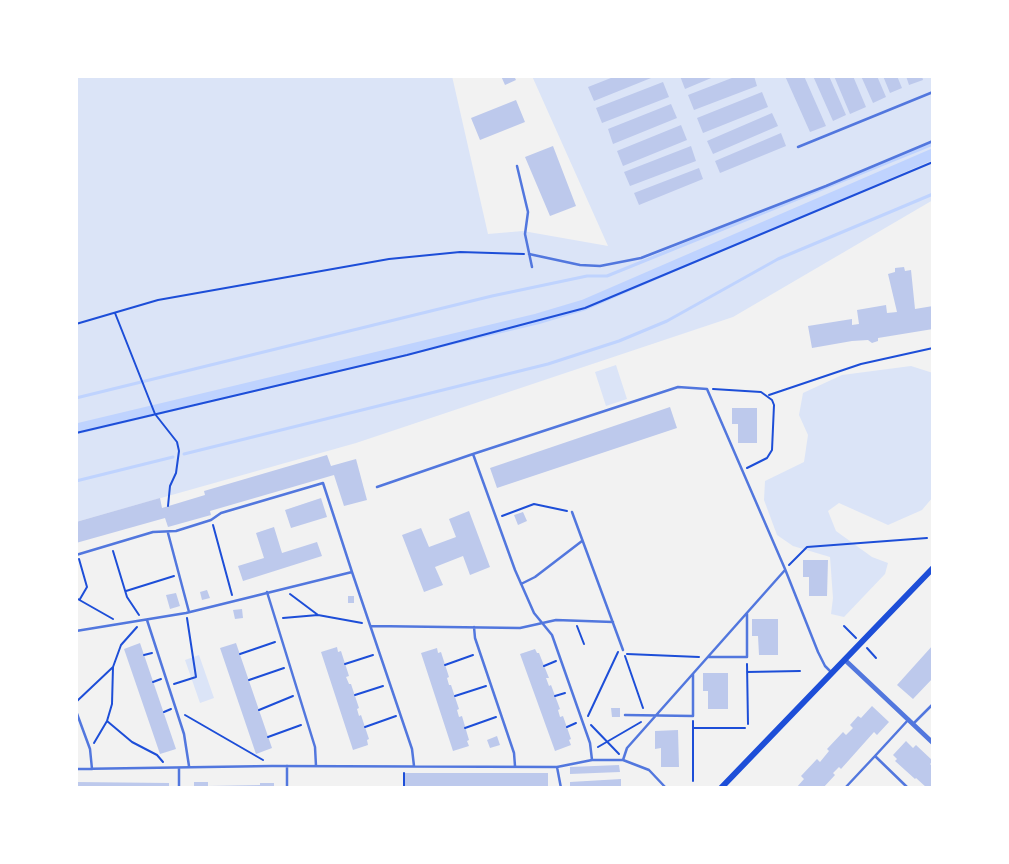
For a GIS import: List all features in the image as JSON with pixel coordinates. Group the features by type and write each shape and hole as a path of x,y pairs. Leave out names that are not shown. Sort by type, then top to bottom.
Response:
{"main road":[{"path":"722,788 933,568"}],"street":[{"path":"845,660 933,743"}],"lane":[{"path":"798,147 933,92"},
{"path":"529,254 593,266 640,258 826,186 933,141"},
{"path":"517,166 528,212 526,234 532,267"},
{"path":"377,487 678,387 707,389 785,569 820,657 832,673"},
{"path":"473,454 521,584 534,613 552,635 590,743 592,760"},
{"path":"77,556 153,532 168,533 212,520 221,513 324,483 352,572 401,714 412,749 414,766"},
{"path":"572,512 623,651"},
{"path":"174,525 176,530"},
{"path":"168,533 188,613"},
{"path":"521,584 535,576 582,541"},
{"path":"623,760 627,748 785,569"},
{"path":"76,631 188,613 233,600 352,572"},
{"path":"267,592 315,747 316,766"},
{"path":"706,657 747,657 747,613"},
{"path":"147,620 184,734 189,766"},
{"path":"370,625 520,628 556,620 613,622"},
{"path":"474,627 480,653 514,753 515,766"},
{"path":"625,714 693,716 693,674"},
{"path":"914,724 933,704"},
{"path":"76,711 90,749 92,769"},
{"path":"845,788 908,719"},
{"path":"875,756 908,788"},
{"path":"76,769 179,768 189,766 557,767 592,760 623,760 649,770 666,788"},
{"path":"287,766 287,788"},
{"path":"557,767 561,788"},
{"path":"179,768 179,788"}],"path":[{"path":"76,433 154,413 407,355 584,308 933,162"},
{"path":"76,324 158,300 389,260 460,252 529,254"},
{"path":"114,312 154,413 177,442 179,451 176,473 170,486 168,506"},
{"path":"707,389 750,390 769,395 861,364 933,348"},
{"path":"742,470 767,458 772,450 774,405 769,395"},
{"path":"496,518 534,504 572,512"},
{"path":"212,520 233,600"},
{"path":"785,569 807,547 927,538"},
{"path":"112,546 125,591 139,614"},
{"path":"77,556 87,586 80,600"},
{"path":"125,591 177,575"},
{"path":"284,590 318,615"},
{"path":"76,598 113,619"},
{"path":"172,685 196,677 188,613"},
{"path":"282,618 318,615 355,620 370,625"},
{"path":"575,620 584,644"},
{"path":"90,749 107,721 112,704 113,667 121,645 143,621"},
{"path":"844,626 855,637"},
{"path":"240,654 282,640"},
{"path":"867,649 876,658"},
{"path":"144,655 156,651"},
{"path":"623,651 706,657"},
{"path":"623,651 642,708"},
{"path":"618,754 586,720 623,651"},
{"path":"345,664 380,652"},
{"path":"445,665 480,653"},
{"path":"747,657 748,724"},
{"path":"544,666 560,659"},
{"path":"249,680 290,666"},
{"path":"76,702 113,667"},
{"path":"747,672 800,671"},
{"path":"355,695 390,683"},
{"path":"455,696 490,684"},
{"path":"555,696 571,690"},
{"path":"259,710 298,694"},
{"path":"365,727 401,714"},
{"path":"189,716 268,764"},
{"path":"465,728 501,716"},
{"path":"693,716 693,781"},
{"path":"598,747 640,722 644,717"},
{"path":"107,721 132,742 157,755 168,768"},
{"path":"567,727 582,721"},
{"path":"268,736 307,722"},
{"path":"693,728 745,728"},
{"path":"404,766 404,788"}],"shaded area":[{"path":"76,76 452,76 488,234 523,231 608,246 532,76 933,76 933,200 733,317 356,443 76,522"},
{"path":"616,365 627,399 606,406 595,372"},
{"path":"911,366 933,373 933,497 922,510 888,525 839,503 828,511 836,531 872,557 888,563 885,574 844,617 831,614 833,598 830,557 793,546 777,535 764,500 765,481 804,462 808,435 799,415 803,393 842,375"},
{"path":"199,655 214,698 200,703 185,660"}],"building":[{"path":"501,76 514,76 516,80 505,85"},
{"path":"616,76 656,76 594,101 588,87"},
{"path":"680,76 716,76 685,89"},
{"path":"737,76 754,76 757,86 694,110 688,95"},
{"path":"785,76 804,76 826,126 810,132"},
{"path":"813,76 829,76 846,115 833,121"},
{"path":"834,76 853,76 866,107 850,114"},
{"path":"861,76 877,76 886,97 873,103"},
{"path":"883,76 897,76 902,88 890,93"},
{"path":"906,76 922,76 923,80 909,85"},
{"path":"663,82 669,97 602,123 596,108"},
{"path":"762,92 768,107 703,133 697,118"},
{"path":"516,100 525,122 480,140 471,118"},
{"path":"671,104 677,118 613,144 608,129"},
{"path":"772,113 778,126 713,154 707,141"},
{"path":"681,125 687,140 623,166 617,151"},
{"path":"781,133 786,146 720,173 715,161"},
{"path":"553,146 576,206 550,216 525,157"},
{"path":"691,146 696,161 630,186 624,172"},
{"path":"699,168 703,179 639,205 634,193"},
{"path":"904,267 905,271 911,270 915,309 933,306 933,329 878,338 878,341 872,343 868,340 852,341 812,348 808,326 852,319 852,325 859,324 857,310 886,305 887,313 897,312 888,274 895,272 895,268"},
{"path":"670,407 677,428 497,488 490,468"},
{"path":"732,408 757,408 757,443 738,443 738,424 732,424"},
{"path":"327,455 331,466 356,459 367,500 344,506 334,475 210,511 211,515 168,527 165,518 76,543 76,522 160,498 162,508 205,495 204,491"},
{"path":"321,498 327,517 291,528 285,510"},
{"path":"469,511 490,567 470,575 463,556 435,567 443,585 424,592 402,535 421,528 429,547 456,537 449,519"},
{"path":"523,512 527,521 518,525 514,515"},
{"path":"274,527 282,553 317,542 322,556 243,581 238,566 264,558 256,533"},
{"path":"803,560 828,560 827,596 809,596 809,577 803,577"},
{"path":"207,590 210,598 202,600 200,592"},
{"path":"176,593 180,606 170,609 166,595"},
{"path":"348,596 354,596 354,603 348,603"},
{"path":"242,609 243,618 235,619 233,610"},
{"path":"752,619 778,619 778,655 759,655 758,636 752,636"},
{"path":"140,643 176,749 160,754 124,649"},
{"path":"236,643 272,748 256,754 220,648"},
{"path":"933,645 933,678 913,699 897,685"},
{"path":"337,647 338,652 341,651 349,676 346,677 349,684 351,684 359,708 357,709 359,716 361,715 369,739 367,740 368,745 353,750 321,652"},
{"path":"437,648 438,653 441,652 449,677 447,678 449,685 451,685 459,709 457,710 459,717 462,716 469,740 467,741 469,746 453,751 421,653"},
{"path":"535,649 539,653 549,678 546,678 549,686 551,685 560,709 558,710 560,717 563,716 571,739 569,740 571,745 555,751 520,654"},
{"path":"703,673 728,673 728,709 708,709 708,691 703,691"},
{"path":"872,706 889,722 877,735 874,732 841,769 839,767 833,773 835,775 823,788 796,788 804,779 801,776 817,759 820,762 829,751 827,749 843,732 846,735 853,728 850,725 858,716 861,718"},
{"path":"611,708 620,708 620,717 612,717"},
{"path":"678,730 679,767 661,767 661,748 655,749 655,731"},
{"path":"497,736 500,745 490,748 487,740"},
{"path":"906,741 913,748 916,745 933,761 930,764 933,767 933,788 927,788 895,761 897,759 893,755"},
{"path":"619,765 620,772 570,774 570,767"},
{"path":"405,773 548,773 548,788 405,788"},
{"path":"621,779 621,788 570,788 570,782"},
{"path":"76,782 169,783 169,788 76,788"},
{"path":"194,782 208,782 208,786 274,783 274,788 194,788"}],"waterway":[{"path":"76,398 492,296 587,276 607,276 933,144"},
{"path":"76,429 537,319 584,305 933,154"},
{"path":"184,454 548,364 619,341 667,321 778,259 933,194"},
{"path":"76,481 173,457"}]}
